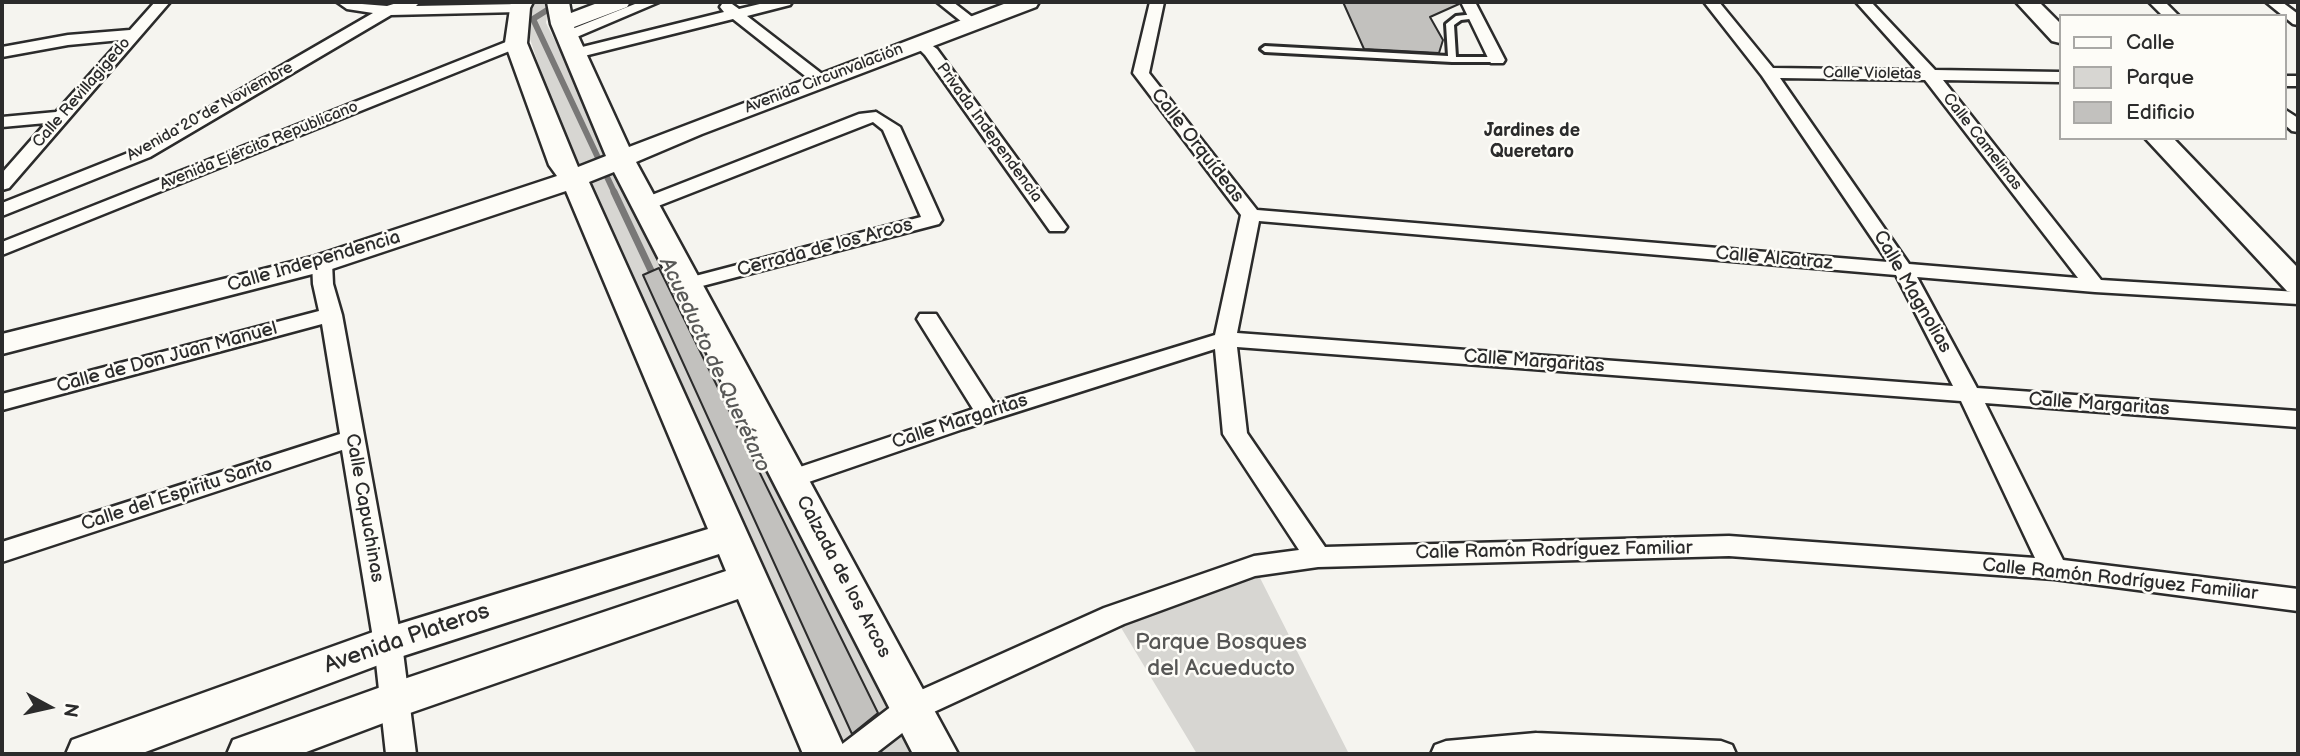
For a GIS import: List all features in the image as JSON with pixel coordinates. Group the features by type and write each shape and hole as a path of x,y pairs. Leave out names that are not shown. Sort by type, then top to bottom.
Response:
{"main road":[{"path":"566,29 619,2"},
{"name":"Avenida Circunvalación","path":"619,155 1028,2"},
{"path":"2027,2 2058,34"},
{"path":"520,5 516,43 562,165 574,179 825,754"},
{"name":"Calzada de los Arcos","path":"566,29 619,155 936,754"},
{"path":"2160,140 2298,285"},
{"name":"Calle Independencia","path":"2,344 322,263 574,179 619,155"},
{"name":"Avenida Plateros","path":"88,754 388,644 730,536"},
{"path":"249,754 395,700 749,579"}],"street":[{"name":"Calle Revillagigedo","path":"2,184 163,2"},
{"path":"344,2 352,6 388,11 520,5"},
{"name":"Avenida 20 de Noviembre","path":"2,210 144,153 388,11 413,2"},
{"path":"566,29 652,2"},
{"path":"722,2 820,80"},
{"path":"566,29 734,14 785,2"},
{"path":"944,2 972,23"},
{"name":"Calle Orquídeas","path":"1157,2 1141,74 1251,215 1226,339 1235,434 1318,557"},
{"name":"Calle Magnolias","path":"1711,2 1768,73 1903,270 1970,396 2054,569"},
{"name":"Calle Camelinas","path":"1863,2 1930,75 2095,286"},
{"path":"2156,2 2170,14"},
{"path":"2273,2 2298,21"},
{"path":"1471,9 1497,60"},
{"path":"2,58 20,48 43,29"},
{"path":"20,48 134,34"},
{"name":"Privada Independencia","path":"920,42 931,52 1056,227"},
{"name":"Avenida Ejército Republicano","path":"2,249 516,43"},
{"path":"2,58 119,49"},
{"name":"Calle Violetas","path":"1768,73 2058,77"},
{"path":"2,122 60,117"},
{"name":"Cerrada de los Arcos","path":"646,204 865,118 876,117 891,127 932,220 687,284"},
{"name":"Calle Alcatraz","path":"1251,215 2095,286 2298,298"},
{"name":"Calle Capuchinas","path":"322,263 323,284 331,315 388,644 401,754"},
{"name":"Calle de Don Juan Manuel","path":"2,402 331,315"},
{"path":"928,319 987,412"},
{"name":"Calle Margaritas","path":"791,479 987,412 1226,339 2298,419"},
{"name":"Calle del Espiritu Santo","path":"2,552 351,439"},
{"name":"Calle Ramón Rodríguez Familiar","path":"852,754 912,708 1114,616 1254,566 1318,557 1729,546 2054,569 2298,600"},
{"path":"1446,754 1536,746 1721,754"}],"lane":[{"path":"1452,59 1450,24 1471,9"},
{"path":"1265,50 1497,60"}],"green space":[{"path":"532,2 549,2 546,23 913,754 845,754 560,129 528,33"},
{"name":"Parque Bosques del Acueducto","path":"1254,566 1349,754 1197,754 1114,616"}],"building":[{"path":"1343,2 1459,4 1430,17 1443,40 1439,53 1364,49"},
{"path":"659,268 878,713 852,734 643,275"}],"waterway":[{"name":"Acueducto de Querétaro","path":"560,2 533,19 615,194"},
{"name":"Acueducto de Querétaro","path":"614,192 655,279"},
{"name":"Acueducto de Querétaro","path":"859,715 878,754"}],"district":[{"name":"Jardines de Queretaro","path":"1532,141"}]}
